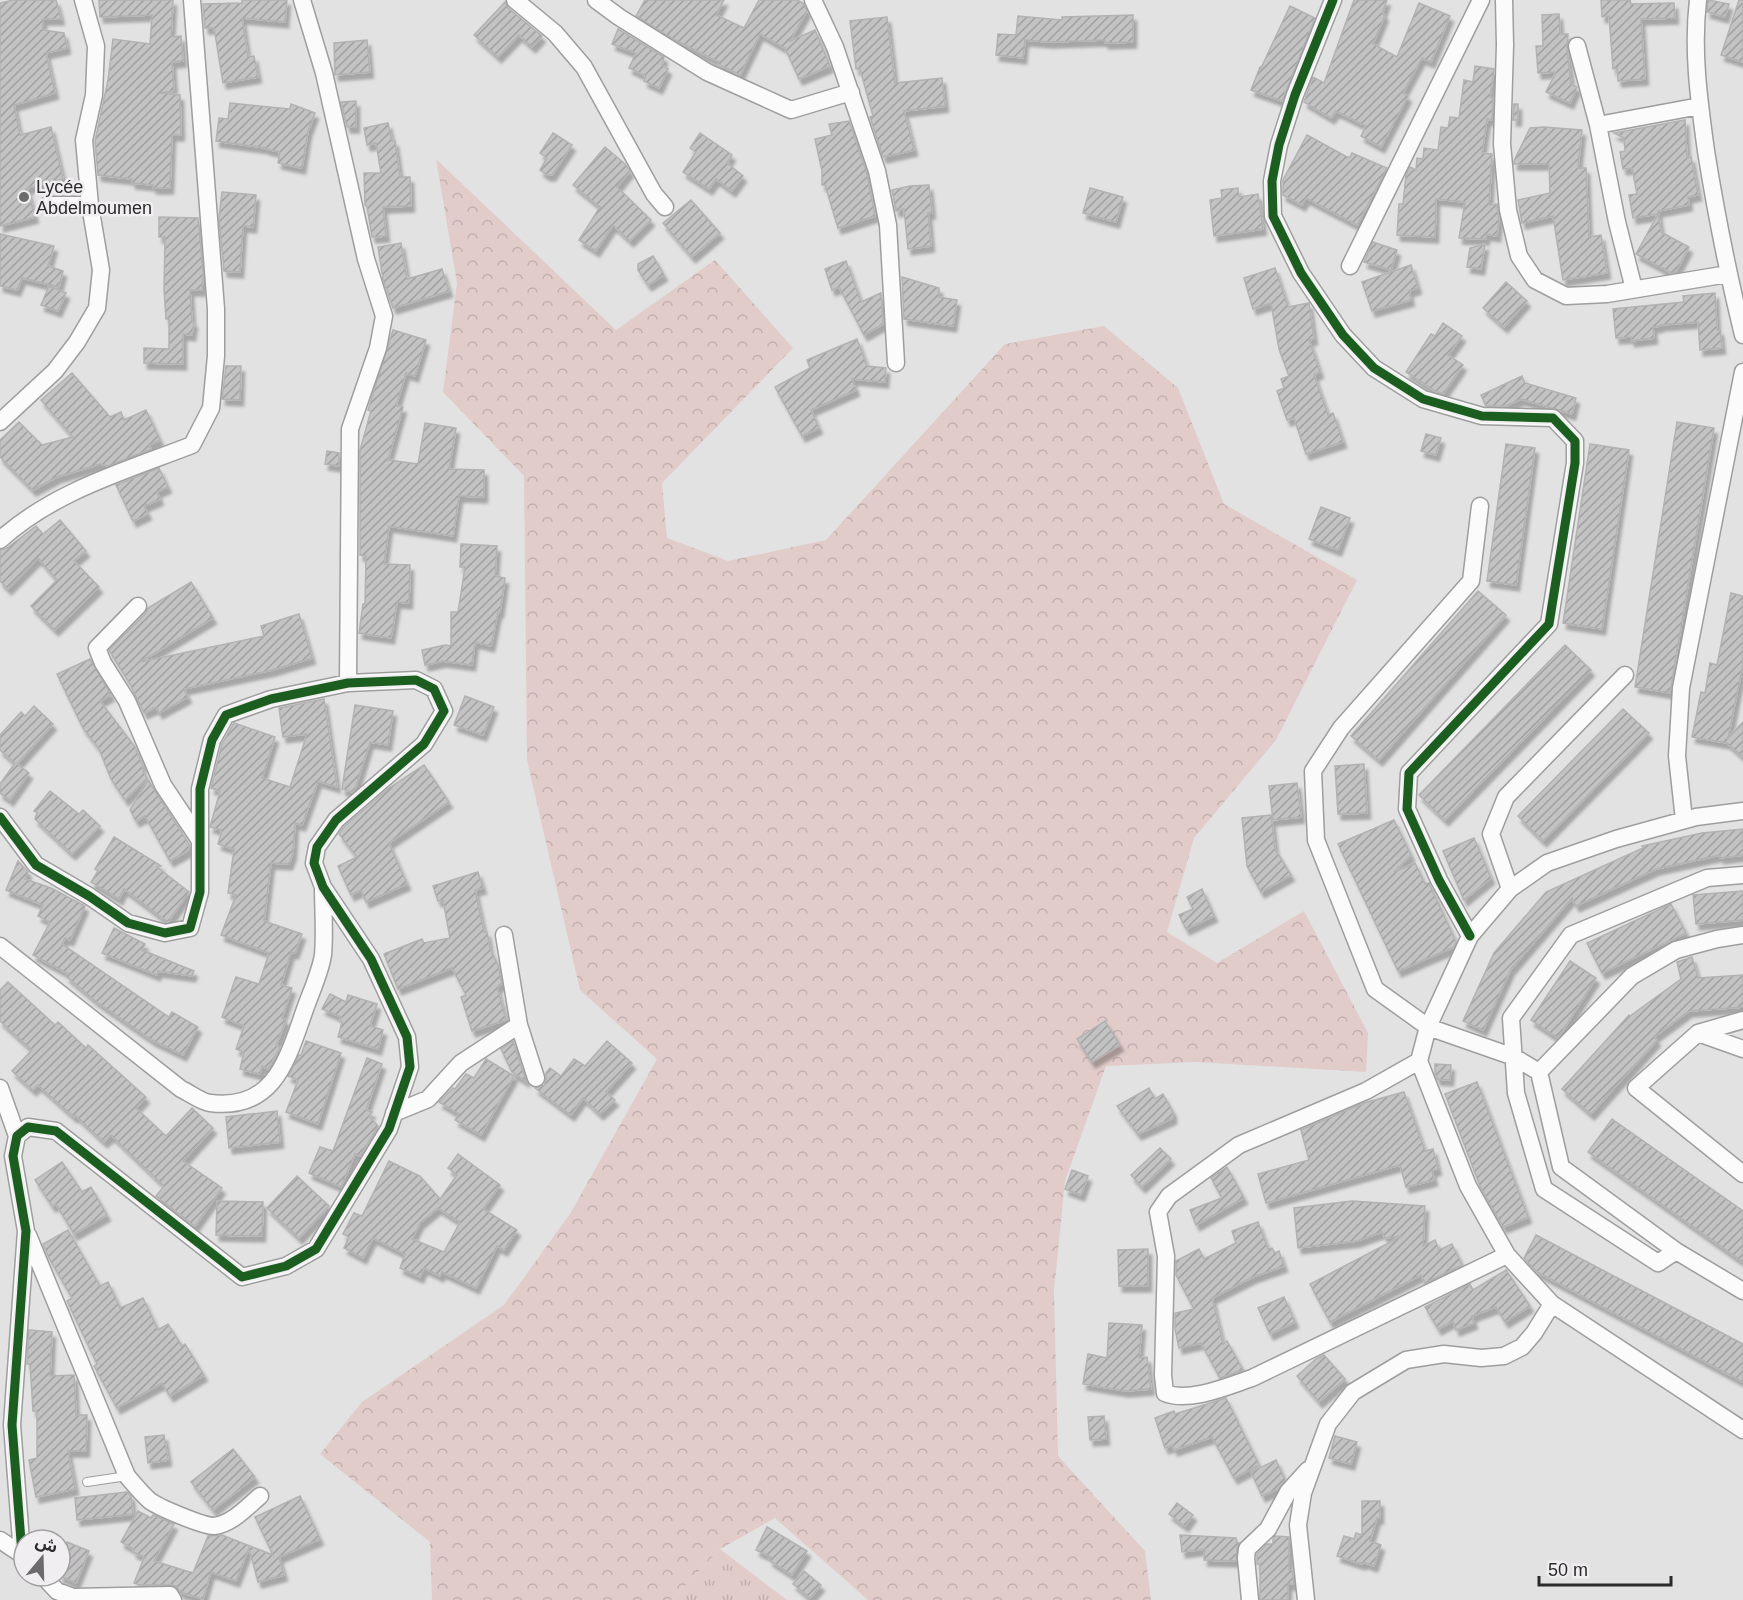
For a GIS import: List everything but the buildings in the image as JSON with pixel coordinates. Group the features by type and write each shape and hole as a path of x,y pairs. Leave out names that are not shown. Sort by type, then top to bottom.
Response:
{"street":[{"path":"0,422 55,371 77,342 97,308 101,270 90,206 84,140 94,95 96,46 83,0"},
{"path":"0,540 38,511 82,487 192,445 211,408 216,356 216,309 192,0"},
{"path":"302,0 324,73 366,259 384,316 378,348 350,429 348,683"},
{"path":"515,0 555,33 584,66 654,194 665,207"},
{"path":"596,0 707,72 791,110 851,92"},
{"path":"813,0 835,47 877,171 888,225 896,363"},
{"path":"1333,0 1295,94 1272,181 1273,216 1301,273 1343,335 1374,368 1423,399 1482,416 1554,418 1575,441 1575,463 1548,624 1409,773 1407,809 1439,880 1470,936"},
{"path":"1350,266 1481,0"},
{"path":"1504,0 1502,144 1508,210 1519,256 1535,280 1566,296 1607,294 1728,274"},
{"path":"1698,0 1695,39 1696,80 1716,218 1743,335"},
{"path":"1577,46 1599,125 1617,222 1634,289"},
{"path":"1599,125 1700,106"},
{"path":"48,205 90,206"},
{"path":"1684,820 1677,756 1681,688 1743,372"},
{"path":"1480,506 1472,581 1341,728 1313,771 1316,840 1375,989 1428,1027 1514,1057 1539,1072 1561,1167 1676,1251 1743,1292"},
{"path":"138,606 97,648 103,663 127,701 163,785 199,839"},
{"path":"1510,889 1491,834 1506,797 1625,675"},
{"path":"0,817 36,865 89,896 128,923 165,933 190,928 200,892 200,789 212,740 226,716 271,699 348,683 416,680 434,689 444,711 424,744 336,820 317,847 314,862 323,887 371,959 407,1037 410,1067 389,1129 316,1249 286,1266 242,1277 56,1131 19,1128"},
{"path":"1743,811 1684,820 1616,839 1547,863 1510,889 1470,936 1428,1027 1419,1061 1468,1186 1507,1255 1552,1304 1743,1430"},
{"path":"1676,1251 1658,1263 1544,1189 1516,1093 1511,1018 1572,935 1707,878 1743,875"},
{"path":"0,946 181,1089 208,1103 239,1102 256,1095 277,1078 291,1049 322,957 323,887"},
{"path":"504,935 519,1025 536,1078"},
{"path":"1539,1072 1632,976 1676,950 1743,935"},
{"path":"1743,1020 1698,1033 1636,1088 1743,1173"},
{"path":"394,1113 428,1099 461,1063 519,1025"},
{"path":"1698,1033 1743,1049"},
{"path":"1419,1061 1366,1091 1239,1145 1169,1196 1158,1212 1166,1256 1163,1375 1165,1392 1175,1397 1215,1391 1252,1378 1507,1255"},
{"path":"0,1088 19,1128 13,1156 26,1231 127,1476 151,1502 188,1519 213,1526 234,1518 260,1496"},
{"path":"21,1528 12,1425 26,1231"},
{"path":"1306,1600 1298,1525 1303,1493 1328,1424 1353,1392 1406,1360 1444,1354 1481,1358 1504,1356 1522,1347 1534,1333 1552,1304"},
{"path":"0,1410 12,1425"},
{"path":"1250,1600 1247,1549 1268,1529 1288,1492 1312,1466"},
{"path":"1268,1529 1298,1525"},
{"path":"54,1588 57,1592 73,1597 170,1595 173,1600"}],"lane":[{"path":"87,1482 127,1476"}],"green space":[{"path":"436,159 616,330 715,260 793,348 662,483 667,538 728,561 826,540 1005,344 1104,326 1178,388 1224,504 1357,580 1276,740 1194,838 1167,932 1217,963 1304,911 1368,1033 1366,1072 1196,1062 1106,1066 1065,1181 1054,1291 1058,1456 1145,1551 1151,1600 868,1600 775,1518 720,1549 671,1600 432,1600 430,1542 320,1454 362,1402 504,1305 570,1214 657,1059 580,990 527,760 524,476 443,392 457,283"},
{"path":"720,1549 787,1600 671,1600"}],"cycle path":[{"path":"1333,0 1295,95 1279,145 1272,181 1273,216 1301,273 1343,335 1374,368 1423,399 1482,416 1553,418 1575,441 1575,463 1549,624 1409,773 1407,809 1439,880 1470,936"},
{"path":"0,817 36,865 89,896 128,923 165,933 190,928 200,892 200,789 212,740 226,715 271,699 348,683 416,680 434,689 444,711 424,744 336,820 317,847 314,863 323,887 371,959 407,1037 410,1067 389,1129 316,1249 286,1266 242,1277 56,1131 28,1127 17,1136 13,1156 26,1231 12,1425 20,1528"}],"place":[{"name":"Lycée Abdelmoumen","path":"24,197"}]}
